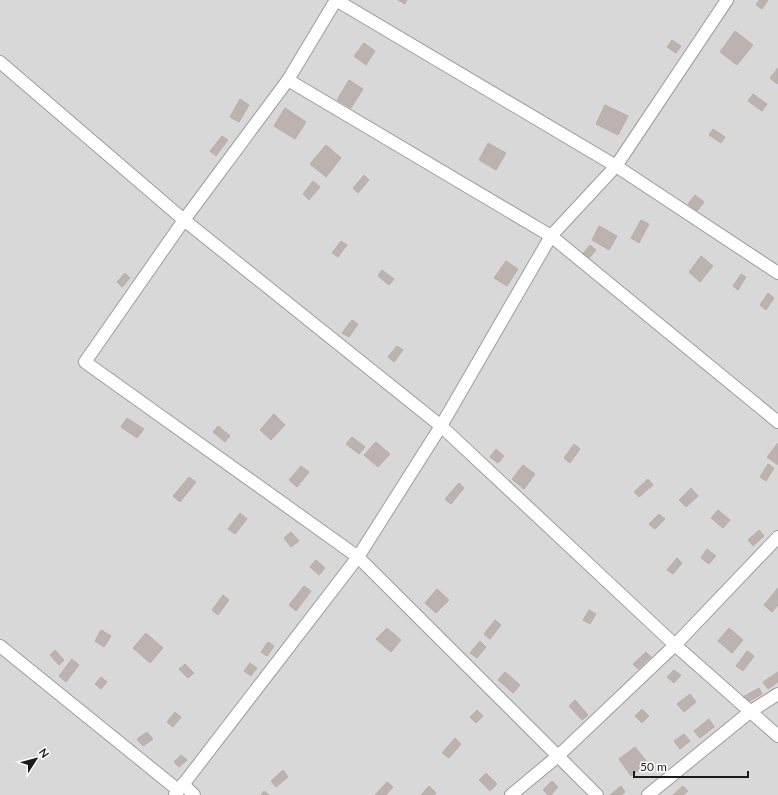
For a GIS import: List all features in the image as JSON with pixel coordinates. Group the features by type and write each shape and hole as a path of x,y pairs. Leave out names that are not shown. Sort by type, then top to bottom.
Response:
{"street":[{"path":"597,795 358,557 85,362 184,220 288,80 336,0 616,166 778,273"},
{"path":"179,790 358,557 441,426 551,236 616,166 727,0"},
{"path":"0,62 184,220 441,426 675,645 778,736"},
{"path":"288,80 551,236 778,422"},
{"path":"511,795 558,756 675,645 778,537"},
{"path":"0,646 179,790 194,795"},
{"path":"648,795 751,711 778,694"}],"shaded area":[{"path":"0,0 778,0 778,795 0,795"}],"building":[{"path":"398,0 407,0 405,4"},
{"path":"759,0 768,0 762,9 756,5"},
{"path":"735,31 753,45 737,65 720,52"},
{"path":"672,40 681,46 676,53 667,47"},
{"path":"364,43 375,51 366,65 354,56"},
{"path":"778,68 778,82 777,84 770,78"},
{"path":"349,80 363,89 351,108 337,100"},
{"path":"753,94 767,104 762,111 748,101"},
{"path":"240,99 249,105 239,122 230,117"},
{"path":"605,105 628,116 618,135 596,124"},
{"path":"285,108 306,122 295,139 274,126"},
{"path":"713,129 725,137 721,143 709,135"},
{"path":"222,136 228,140 216,156 210,151"},
{"path":"488,143 506,153 496,170 479,160"},
{"path":"326,145 341,158 326,177 310,164"},
{"path":"364,175 369,180 358,193 353,188"},
{"path":"313,181 320,187 309,200 303,194"},
{"path":"695,195 704,202 697,211 688,204"},
{"path":"641,220 649,224 639,243 631,238"},
{"path":"599,226 617,236 609,250 592,240"},
{"path":"341,241 347,245 338,257 332,253"},
{"path":"590,245 596,250 587,261 581,256"},
{"path":"701,256 713,266 700,282 689,272"},
{"path":"506,261 518,269 507,286 494,278"},
{"path":"382,270 394,279 389,285 378,276"},
{"path":"125,273 130,278 122,287 117,282"},
{"path":"741,274 746,277 738,290 733,286"},
{"path":"768,293 774,298 766,310 760,305"},
{"path":"352,320 358,324 349,337 342,333"},
{"path":"397,346 403,350 394,362 388,357"},
{"path":"274,414 285,425 271,440 260,430"},
{"path":"127,418 144,429 137,438 121,427"},
{"path":"218,426 230,436 225,442 213,432"},
{"path":"352,437 365,447 359,454 346,444"},
{"path":"376,442 390,454 378,467 364,455"},
{"path":"778,443 778,465 767,457"},
{"path":"574,444 580,449 570,463 564,458"},
{"path":"496,449 504,456 498,463 490,457"},
{"path":"768,464 774,468 766,481 760,477"},
{"path":"523,465 535,474 524,489 512,479"},
{"path":"301,466 309,472 297,487 289,480"},
{"path":"189,477 196,482 180,502 173,496"},
{"path":"648,479 653,485 639,497 634,492"},
{"path":"459,483 464,488 451,504 445,499"},
{"path":"691,488 698,496 686,507 679,500"},
{"path":"718,510 730,520 723,528 711,518"},
{"path":"240,513 247,519 235,534 228,529"},
{"path":"659,514 665,519 655,529 649,524"},
{"path":"759,530 764,536 753,546 748,540"},
{"path":"291,532 299,541 291,547 284,538"},
{"path":"707,549 716,556 709,564 701,558"},
{"path":"677,558 682,563 673,574 667,570"},
{"path":"316,560 325,568 319,575 310,567"},
{"path":"304,586 311,591 296,611 289,605"},
{"path":"778,588 778,605 772,612 764,605"},
{"path":"437,589 449,600 436,613 425,603"},
{"path":"223,595 229,600 218,615 212,610"},
{"path":"589,610 596,614 590,624 583,620"},
{"path":"495,620 501,625 490,639 484,634"},
{"path":"387,628 401,640 391,652 376,639"},
{"path":"729,628 743,640 732,653 718,641"},
{"path":"101,630 111,636 104,647 95,641"},
{"path":"146,633 163,648 150,663 133,648"},
{"path":"480,641 486,647 477,658 470,653"},
{"path":"268,642 274,646 267,656 261,652"},
{"path":"55,650 64,660 59,665 50,655"},
{"path":"747,651 754,656 743,671 736,666"},
{"path":"646,652 651,657 638,669 633,664"},
{"path":"72,659 79,665 66,682 59,676"},
{"path":"250,663 257,668 251,676 244,671"},
{"path":"185,664 194,673 188,678 179,669"},
{"path":"674,670 681,675 674,683 667,677"},
{"path":"505,672 520,685 513,693 498,680"},
{"path":"778,672 778,682 768,689 763,682"},
{"path":"101,677 107,682 101,689 95,684"},
{"path":"759,688 762,694 746,703 743,697"},
{"path":"690,694 696,702 684,712 677,704"},
{"path":"575,700 588,715 582,720 569,706"},
{"path":"642,709 649,716 642,723 635,716"},
{"path":"477,710 483,716 476,723 470,717"},
{"path":"175,712 181,717 173,727 167,722"},
{"path":"709,719 714,727 700,738 694,731"},
{"path":"147,732 153,739 143,746 137,739"},
{"path":"684,734 690,741 680,749 674,741"},
{"path":"455,738 461,744 449,758 442,753"},
{"path":"635,747 648,763 631,776 619,759"},
{"path":"181,755 187,760 179,767 174,762"},
{"path":"283,770 288,777 276,787 271,781"},
{"path":"486,773 497,784 490,791 479,780"},
{"path":"552,781 558,787 551,795 548,795 543,790"},
{"path":"387,782 393,787 386,795 375,795"},
{"path":"429,786 436,793 434,795 421,795"},
{"path":"621,786 625,792 621,795 610,795"},
{"path":"683,786 688,791 683,795 673,795"},
{"path":"264,791 269,795 261,795"}]}
